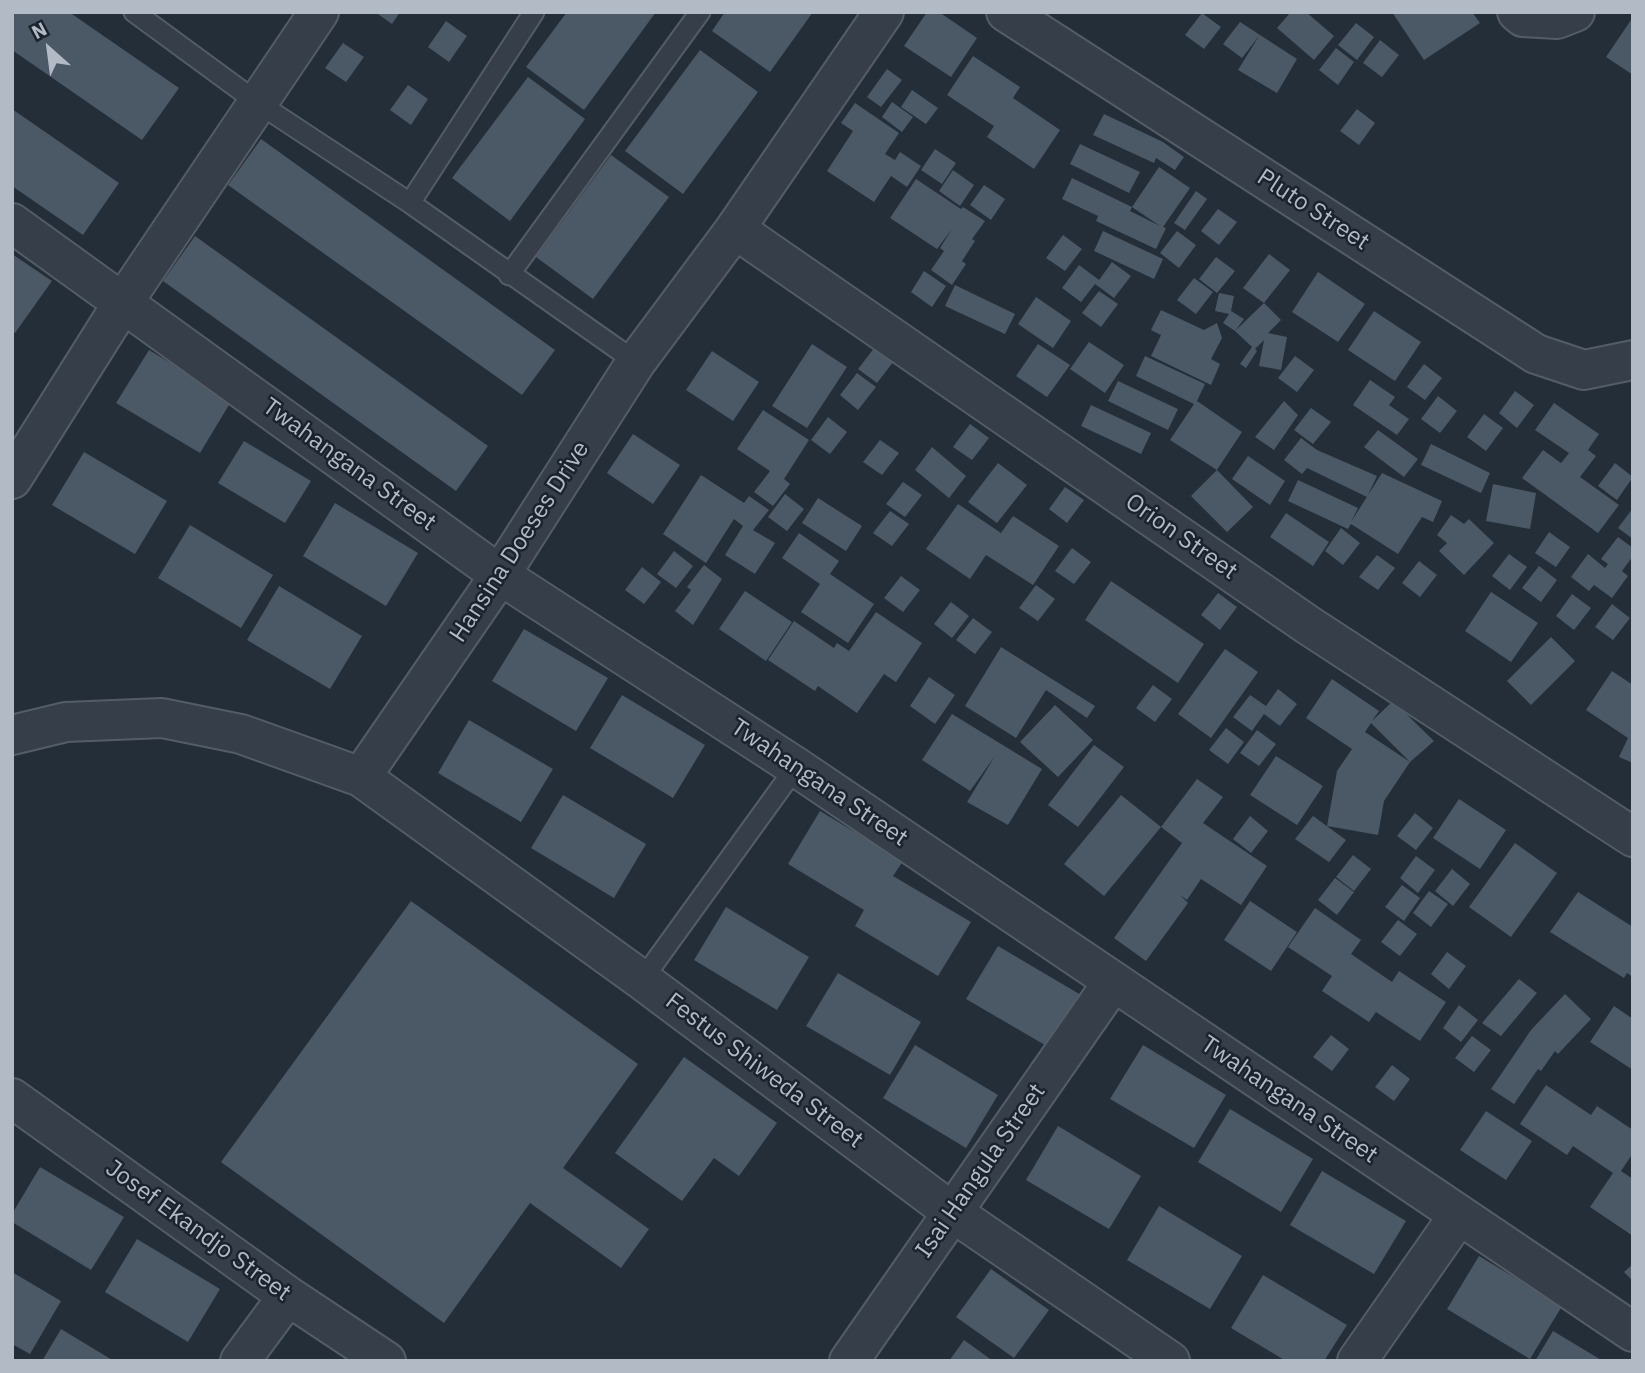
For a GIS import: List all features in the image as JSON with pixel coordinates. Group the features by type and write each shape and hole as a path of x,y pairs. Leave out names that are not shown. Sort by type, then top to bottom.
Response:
{"street":[{"path":"12,479 124,301 319,12"},
{"name":"Hansina Doeses Drive","path":"361,777 500,575 636,362 735,229 884,12"},
{"name":"Pluto Street","path":"1006,12 1536,354 1584,370 1633,360"},
{"path":"1517,12 1523,17 1557,19 1575,12"},
{"name":"Twahangana Street","path":"12,223 124,301 500,575 796,767 1633,1332"},
{"name":"Orion Street","path":"735,229 1308,625 1633,837"},
{"path":"12,736 66,722 162,718 241,734 361,777"},
{"name":"Festus Shiweda Street","path":"361,777 642,980 953,1212 1170,1361"},
{"name":"Isai Hangula Street","path":"849,1361 1112,982"},
{"name":"Josef Ekandjo Street","path":"13,1099 288,1296 386,1361"},
{"path":"1357,1361 1459,1215"},
{"path":"240,1361 288,1296"}],"lane":[{"path":"134,12 258,103 411,203 509,275 636,362"},
{"path":"411,203 534,12"},
{"path":"509,275 700,12"},
{"path":"642,980 796,767"}],"building":[{"path":"12,12 69,12 179,88 142,140 12,50"},
{"path":"375,12 400,12 392,24"},
{"path":"567,12 656,12 584,110 526,67"},
{"path":"725,12 813,12 770,72 712,31"},
{"path":"927,12 939,12 977,38 951,77 904,46"},
{"path":"1286,12 1306,12 1334,36 1314,60 1277,28 1289,14"},
{"path":"1392,12 1472,12 1480,23 1424,60"},
{"path":"1202,13 1221,27 1204,49 1185,35"},
{"path":"1633,17 1633,75 1606,57"},
{"path":"446,21 467,36 449,62 428,47"},
{"path":"1240,22 1297,59 1277,93 1238,70 1259,36 1242,58 1223,44"},
{"path":"1356,23 1374,37 1357,60 1338,45"},
{"path":"1380,40 1399,55 1382,77 1363,63"},
{"path":"343,43 364,57 346,82 325,68"},
{"path":"1336,48 1354,62 1338,85 1319,70"},
{"path":"700,50 758,92 683,194 625,151"},
{"path":"973,56 1020,87 1013,98 1060,130 1034,169 987,137 994,126 947,95"},
{"path":"887,69 902,80 881,107 867,97"},
{"path":"528,77 585,119 510,221 452,178"},
{"path":"408,85 428,99 411,125 390,110"},
{"path":"912,90 938,108 926,124 901,107"},
{"path":"892,102 913,117 902,132 882,117"},
{"path":"855,103 899,133 885,154 895,160 900,152 921,166 907,187 891,176 874,202 827,171 853,131 841,123"},
{"path":"12,109 119,183 83,235 12,186"},
{"path":"1357,109 1375,123 1359,145 1340,131"},
{"path":"1104,114 1163,142 1184,157 1175,170 1156,158 1154,163 1093,135"},
{"path":"261,139 555,350 522,395 228,185"},
{"path":"1080,144 1140,172 1129,193 1070,164"},
{"path":"935,149 956,163 942,184 921,170"},
{"path":"611,155 669,197 593,299 536,257"},
{"path":"1159,167 1190,188 1163,227 1166,228 1156,249 1096,221 1098,216 1062,199 1072,178 1132,207","holes":["1132,207 1160,226 1130,211"]},
{"path":"953,170 974,185 960,206 939,191"},
{"path":"916,179 961,209 963,207 985,221 972,239 975,241 962,261 966,264 952,285 931,270 944,251 940,248 952,229 937,249 890,218"},
{"path":"984,185 1005,199 991,220 970,205"},
{"path":"1196,191 1207,199 1185,230 1174,223"},
{"path":"1218,209 1237,222 1219,245 1201,231"},
{"path":"1103,231 1163,259 1154,279 1094,251"},
{"path":"1177,231 1196,245 1179,268 1160,253"},
{"path":"1063,235 1082,249 1065,271 1046,258"},
{"path":"195,236 488,446 456,491 163,281"},
{"path":"12,254 52,281 15,333 12,331"},
{"path":"1269,254 1290,270 1264,303 1243,288"},
{"path":"1216,257 1235,271 1217,293 1199,279"},
{"path":"1112,262 1131,276 1114,298 1095,284 1081,302 1062,288 1079,265 1099,280"},
{"path":"924,271 946,286 932,307 911,292"},
{"path":"1318,272 1365,304 1338,342 1292,312"},
{"path":"1194,278 1213,292 1196,314 1177,300"},
{"path":"955,285 1015,314 1005,334 945,306"},
{"path":"1099,291 1118,304 1101,327 1082,313"},
{"path":"1219,293 1234,296 1231,311 1244,319 1235,331 1223,323 1229,314 1215,311"},
{"path":"1036,297 1071,321 1053,348 1018,324"},
{"path":"1264,303 1281,320 1268,333 1287,337 1281,370 1259,366 1264,340 1255,349 1257,351 1246,368 1240,364 1252,347 1235,331"},
{"path":"1161,310 1204,330 1217,323 1222,338 1211,359 1220,364 1211,385 1151,356 1161,335 1151,330"},
{"path":"1374,311 1421,342 1395,381 1348,350"},
{"path":"1089,342 1124,365 1105,393 1070,369"},
{"path":"812,344 847,367 807,428 772,406"},
{"path":"1038,344 1070,365 1047,397 1016,376"},
{"path":"875,347 894,361 877,383 858,369"},
{"path":"149,350 232,400 200,453 116,403"},
{"path":"712,351 759,382 733,421 686,390"},
{"path":"1145,356 1205,384 1197,401 1242,432 1217,470 1170,440 1194,404 1136,376"},
{"path":"1295,356 1314,370 1297,392 1278,378"},
{"path":"1424,364 1442,378 1425,400 1407,387"},
{"path":"857,373 876,387 858,410 840,395"},
{"path":"1370,380 1395,397 1389,405 1409,419 1397,435 1353,405"},
{"path":"1118,381 1178,409 1168,430 1108,401"},
{"path":"1515,391 1534,405 1517,428 1499,413"},
{"path":"1438,396 1457,411 1440,433 1421,419"},
{"path":"1284,401 1298,415 1274,450 1255,437"},
{"path":"1554,403 1599,434 1588,450 1596,456 1580,477 1619,505 1598,533 1522,478 1543,450 1561,463 1569,453 1535,430"},
{"path":"1091,405 1151,433 1141,454 1081,426"},
{"path":"1311,408 1331,422 1313,444 1294,430"},
{"path":"763,410 809,440 784,479 790,484 773,506 754,492 770,471 737,449"},
{"path":"1484,414 1503,428 1486,451 1467,437"},
{"path":"828,417 847,432 830,454 811,440"},
{"path":"970,424 989,438 972,460 953,447"},
{"path":"1378,430 1418,459 1404,477 1364,447"},
{"path":"633,434 680,465 653,504 607,473"},
{"path":"1301,438 1317,450 1377,476 1367,497 1307,468 1302,474 1284,460"},
{"path":"880,440 899,453 882,475 863,462"},
{"path":"244,441 311,481 285,523 218,483"},
{"path":"1431,444 1490,473 1481,493 1421,465"},
{"path":"932,447 966,476 949,498 915,470"},
{"path":"84,452 167,501 135,554 52,505"},
{"path":"1248,456 1285,481 1270,505 1232,479"},
{"path":"998,463 1027,485 997,523 968,502"},
{"path":"1615,463 1633,477 1617,500 1598,486"},
{"path":"1217,470 1253,507 1227,532 1191,496"},
{"path":"1382,473 1442,501 1433,522 1422,517 1398,554 1351,524 1348,529 1288,501 1298,480 1358,508 1351,522"},
{"path":"701,475 744,503 749,496 769,510 753,530 775,543 755,574 725,555 743,526 734,519 706,563 663,534"},
{"path":"903,482 922,495 905,517 886,504"},
{"path":"1493,484 1536,493 1530,529 1486,521"},
{"path":"1065,487 1084,500 1067,523 1049,509"},
{"path":"785,494 804,509 787,531 768,517"},
{"path":"818,498 862,526 846,551 802,523"},
{"path":"335,503 418,553 386,606 303,556"},
{"path":"958,504 1001,533 1013,516 1059,546 1033,585 986,555 970,579 926,549"},
{"path":"1633,508 1633,539 1618,528"},
{"path":"890,511 909,524 892,546 873,533"},
{"path":"1286,513 1329,542 1313,566 1270,537"},
{"path":"1451,515 1464,524 1469,519 1494,543 1464,575 1439,551 1447,543 1437,535"},
{"path":"190,525 273,575 241,628 158,578"},
{"path":"1341,528 1360,543 1343,565 1325,551"},
{"path":"1549,532 1570,547 1556,567 1535,553"},
{"path":"799,533 839,561 830,574 874,604 848,643 801,612 820,584 782,558"},
{"path":"1618,537 1633,548 1633,556 1622,571 1628,576 1612,598 1594,585 1589,591 1571,577 1588,554 1605,568 1608,564 1601,559"},
{"path":"1072,548 1091,562 1074,584 1055,571"},
{"path":"674,551 693,566 676,588 657,574"},
{"path":"1509,554 1527,567 1510,590 1492,576"},
{"path":"1377,555 1395,568 1378,590 1359,577"},
{"path":"1419,561 1437,575 1420,597 1402,583"},
{"path":"704,565 722,579 693,625 675,611 691,590 687,587"},
{"path":"1539,566 1557,580 1541,602 1522,588"},
{"path":"642,567 661,582 644,604 625,590"},
{"path":"901,576 920,590 903,612 884,598"},
{"path":"1111,581 1204,644 1178,683 1085,620"},
{"path":"1036,585 1055,599 1038,621 1019,608"},
{"path":"279,586 362,636 330,689 247,640"},
{"path":"745,591 792,622 766,661 719,629"},
{"path":"1491,592 1538,623 1511,662 1465,631"},
{"path":"1218,593 1237,607 1220,630 1201,615"},
{"path":"1572,594 1591,608 1574,630 1556,616"},
{"path":"951,602 969,616 952,638 934,624"},
{"path":"1612,604 1630,618 1613,640 1595,627"},
{"path":"876,612 922,643 896,682 884,674 857,713 818,686 815,691 768,660 794,621 834,648 837,643 849,651"},
{"path":"973,618 992,632 975,654 956,640"},
{"path":"524,629 608,678 576,731 492,681"},
{"path":"1551,637 1575,661 1531,705 1507,681"},
{"path":"1001,647 1095,706 1087,718 1046,690 1016,738 965,706"},
{"path":"1225,649 1258,672 1211,738 1178,714"},
{"path":"1612,671 1633,685 1633,763 1619,757 1628,738 1586,710"},
{"path":"929,677 955,695 935,724 910,706"},
{"path":"1332,679 1379,711 1372,721 1393,701 1434,741 1410,762 1384,801 1378,835 1327,826 1337,771 1352,749 1306,718","holes":["1371,723 1410,762 1365,732"]},
{"path":"1153,685 1172,699 1155,722 1136,708"},
{"path":"1278,689 1297,704 1280,726 1264,714 1252,731 1233,717 1250,695 1266,706"},
{"path":"622,695 705,745 673,798 590,748"},
{"path":"1055,705 1093,740 1058,777 1020,742"},
{"path":"952,714 1042,769 1008,825 967,802 995,756 970,791 922,760"},
{"path":"469,720 553,769 521,822 438,773"},
{"path":"1226,728 1244,742 1228,764 1209,750"},
{"path":"1257,730 1276,744 1259,766 1240,753"},
{"path":"1094,745 1124,767 1078,827 1048,805"},
{"path":"1276,756 1323,786 1297,825 1250,795"},
{"path":"1197,779 1223,797 1203,823 1267,866 1241,905 1201,879 1187,900 1180,895 1188,903 1146,961 1114,938 1182,843 1161,827"},
{"path":"563,795 646,844 614,898 531,848"},
{"path":"1121,795 1161,827 1104,896 1064,864"},
{"path":"1459,799 1506,830 1480,869 1433,838"},
{"path":"820,811 903,861 893,876 971,922 938,976 855,926 864,910 788,864"},
{"path":"1415,813 1433,828 1416,850 1397,836"},
{"path":"1250,816 1268,831 1251,853 1233,839"},
{"path":"1313,816 1346,840 1329,862 1295,839"},
{"path":"1515,843 1557,873 1511,937 1469,907"},
{"path":"1353,855 1371,869 1354,891 1336,877"},
{"path":"1416,856 1435,870 1418,893 1400,878"},
{"path":"1452,869 1470,884 1453,906 1435,891"},
{"path":"1335,878 1354,892 1337,915 1318,900"},
{"path":"1402,885 1420,898 1404,921 1385,907"},
{"path":"1429,891 1448,904 1431,927 1413,913"},
{"path":"1578,892 1633,927 1633,977 1627,973 1624,978 1550,932"},
{"path":"411,901 638,1064 563,1168 649,1229 621,1268 530,1203 444,1323 221,1162"},
{"path":"1250,901 1297,932 1271,971 1224,940"},
{"path":"726,907 809,957 777,1010 694,960"},
{"path":"1315,908 1361,940 1351,954 1392,982 1399,971 1446,1002 1420,1041 1376,1012 1369,1022 1322,991 1332,976 1288,947"},
{"path":"1398,920 1417,934 1400,956 1381,942"},
{"path":"998,946 1081,995 1050,1048 966,999"},
{"path":"1447,952 1466,966 1449,989 1431,974"},
{"path":"838,973 921,1022 890,1075 806,1026"},
{"path":"1519,979 1537,993 1501,1036 1482,1023"},
{"path":"1565,994 1591,1019 1558,1054 1555,1051 1541,1071 1538,1069 1514,1104 1491,1089 1531,1030"},
{"path":"1459,1005 1478,1020 1461,1042 1443,1028"},
{"path":"1614,1006 1633,1019 1633,1070 1590,1042"},
{"path":"1331,1035 1349,1049 1332,1071 1313,1057"},
{"path":"1472,1036 1491,1050 1474,1072 1455,1058"},
{"path":"915,1045 998,1095 966,1148 883,1098"},
{"path":"1143,1045 1226,1095 1194,1148 1110,1099"},
{"path":"684,1057 777,1123 739,1176 714,1158 682,1201 615,1153"},
{"path":"1392,1065 1410,1079 1394,1101 1375,1087"},
{"path":"1546,1085 1591,1115 1597,1106 1633,1130 1633,1153 1621,1171 1633,1179 1633,1236 1590,1207 1613,1173 1573,1146 1567,1155 1520,1124"},
{"path":"1230,1109 1313,1159 1281,1212 1198,1162"},
{"path":"1486,1111 1532,1141 1506,1180 1460,1150"},
{"path":"1058,1126 1141,1176 1109,1229 1026,1180"},
{"path":"40,1167 124,1217 91,1270 12,1222 12,1214"},
{"path":"1322,1171 1406,1221 1374,1274 1290,1225"},
{"path":"1159,1206 1242,1256 1210,1309 1127,1260"},
{"path":"137,1239 220,1289 188,1342 105,1292"},
{"path":"1479,1256 1562,1306 1530,1359 1447,1309"},
{"path":"1633,1264 1633,1281 1624,1272"},
{"path":"991,1269 1049,1310 1014,1358 956,1317"},
{"path":"12,1272 61,1301 30,1354 12,1344"},
{"path":"1263,1275 1347,1325 1324,1361 1286,1361 1231,1328"},
{"path":"61,1329 114,1361 42,1361"},
{"path":"1553,1331 1603,1361 1535,1361"},
{"path":"964,1340 993,1361 949,1361"}]}
